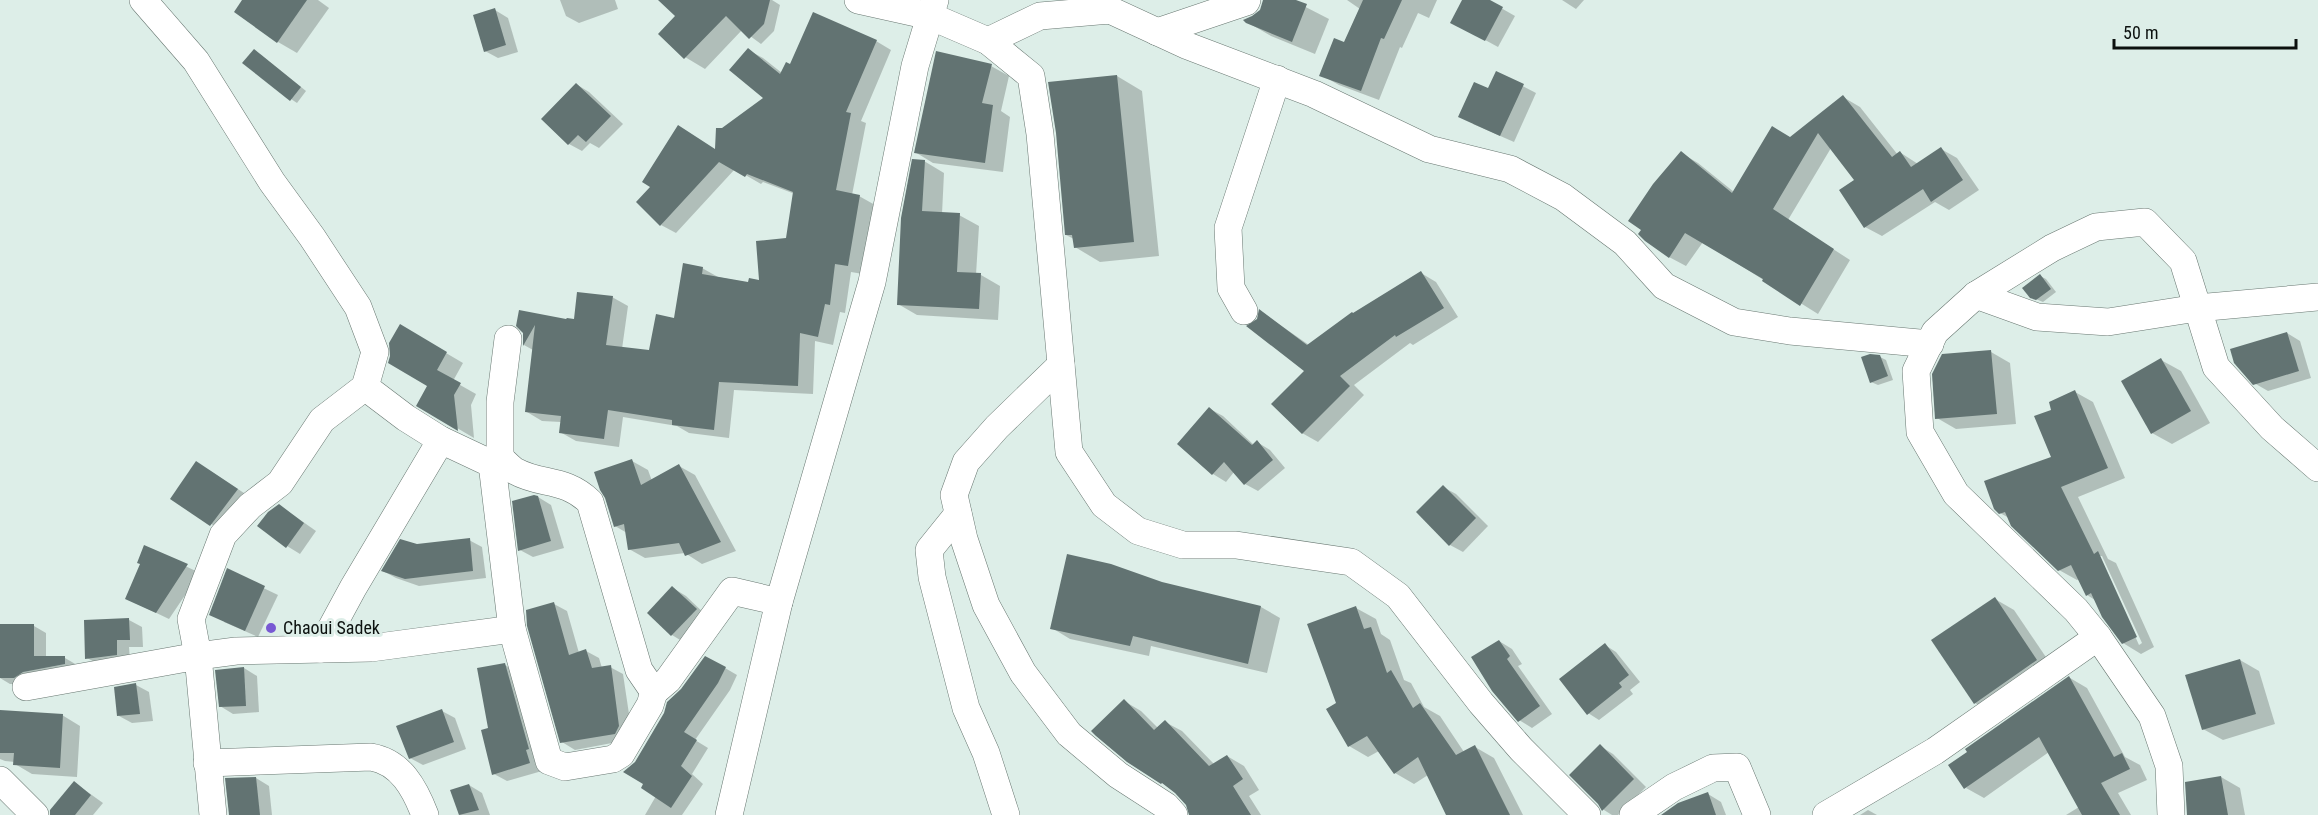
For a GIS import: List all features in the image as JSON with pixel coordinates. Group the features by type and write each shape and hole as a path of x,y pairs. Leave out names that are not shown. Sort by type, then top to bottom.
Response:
{"street":[{"path":"143,0 195,61 272,182 312,237 358,307 375,352 365,387 322,420 280,483 250,506 223,535 191,619 198,656 213,815"},
{"path":"858,0 933,8 988,41 1030,76 1040,134 1069,452 1104,505 1138,531 1183,545 1236,545 1351,562 1398,596 1481,703 1521,749 1587,815"},
{"path":"1157,32 1247,0"},
{"path":"729,815 779,602 872,282 904,114 915,66 933,8"},
{"path":"988,41 1040,16 1110,10 1188,46 1314,94 1429,148 1510,170 1563,197 1625,243 1664,286 1734,322 1790,331 1930,344"},
{"path":"1244,311 1231,288 1228,228 1277,79"},
{"path":"2171,815 2169,766 2152,716 2098,637 2076,610 1956,494 1920,432 1916,371 1935,332 1976,295 2052,248 2096,227 2145,222 2183,261 2216,367 2272,428 2318,468"},
{"path":"1976,295 2037,317 2108,322 2197,308 2318,297"},
{"path":"508,339 496,461 512,629 549,761 565,767 613,759 621,754 650,705 654,692 668,680 732,591 779,602"},
{"path":"1061,365 997,427 966,462 954,495 964,539 986,605 1023,673 1069,734 1118,775 1166,806 1174,815"},
{"path":"365,387 406,418 441,440 496,461 515,471 568,486 580,492 590,502 639,670 654,692"},
{"path":"320,649 353,588 441,440"},
{"path":"958,514 929,550 932,577 966,708 986,753 1006,815"},
{"path":"26,687 236,651 371,648 512,629"},
{"path":"1826,815 1935,751 2098,637"},
{"path":"207,763 371,757 384,759 399,770 416,793 425,815"},
{"path":"1633,815 1674,787 1713,768 1737,767 1757,815"},
{"path":"0,780 35,815"}],"building":[{"path":"242,0 307,0 277,43 234,12"},
{"path":"658,0 770,0 764,24 749,39 726,16 684,59 658,34 675,16"},
{"path":"1263,0 1296,0 1307,4 1292,42 1243,20 1260,10"},
{"path":"1363,0 1402,0 1384,39 1381,38 1361,91 1319,76 1334,38 1344,42"},
{"path":"1462,0 1490,0 1503,7 1485,41 1450,23"},
{"path":"495,8 506,45 484,52 473,15"},
{"path":"813,12 877,40 846,112 851,113 836,190 860,195 848,266 835,264 830,305 825,304 818,337 800,333 798,386 719,382 714,430 672,425 672,420 608,410 604,439 559,433 561,416 525,412 535,325 523,346 523,333 516,326 519,310 574,319 577,292 613,296 606,345 649,350 656,314 674,318 683,263 703,267 702,274 748,282 749,278 759,280 756,241 786,238 793,192 747,174 745,177 719,162 660,226 636,202 650,187 642,182 678,125 715,149 716,128 722,128 763,98 729,70 748,48 780,74 786,62 790,64"},
{"path":"254,49 301,87 290,101 242,63"},
{"path":"936,51 992,64 982,103 993,105 985,163 914,153"},
{"path":"1496,71 1524,84 1500,136 1458,117 1474,82 1488,88"},
{"path":"1117,75 1134,242 1074,248 1072,235 1065,235 1056,133 1048,82"},
{"path":"576,83 611,116 586,142 578,135 568,145 541,119"},
{"path":"1843,95 1892,157 1900,151 1911,167 1941,147 1963,180 1931,202 1923,189 1864,228 1839,190 1854,180 1818,133 1773,209 1834,249 1800,306 1762,281 1763,279 1685,233 1669,258 1645,241 1638,234 1641,230 1628,221 1653,184 1681,151 1732,193 1772,126 1790,137"},
{"path":"912,159 925,160 922,211 960,213 957,272 981,273 979,309 897,305 901,218"},
{"path":"1421,271 1444,308 1396,337 1395,335 1340,376 1350,386 1302,434 1271,404 1304,371 1246,326 1257,319 1259,309 1307,345 1352,312"},
{"path":"2040,274 2051,289 2036,300 2030,298 2022,288"},
{"path":"400,324 447,352 437,370 461,383 454,395 458,431 416,406 427,386 388,363 389,343"},
{"path":"2287,332 2299,371 2253,385 2234,363 2230,349"},
{"path":"1991,350 1997,414 1935,419 1932,374 1942,354"},
{"path":"1870,354 1880,355 1888,376 1870,383 1861,357"},
{"path":"2161,358 2191,411 2151,434 2121,381"},
{"path":"2075,390 2108,468 2061,487 2094,554 2098,551 2137,637 2122,644 2102,617 2091,593 2086,596 2071,565 2058,571 2011,526 2005,512 1999,514 1994,509 1984,481 2051,457 2034,416 2051,410 2049,402"},
{"path":"1209,407 1252,445 1257,440 1273,460 1244,485 1224,462 1212,475 1177,444"},
{"path":"632,459 641,485 679,464 721,542 685,556 679,543 628,550 624,524 614,527 594,472"},
{"path":"196,461 238,489 210,526 170,499"},
{"path":"1443,485 1476,518 1449,546 1416,512"},
{"path":"538,496 551,541 518,551 512,501"},
{"path":"279,504 304,523 286,548 257,526 268,512"},
{"path":"470,538 473,571 405,579 381,571 400,539 417,544"},
{"path":"144,545 188,564 156,613 125,599 140,564 137,563"},
{"path":"1067,554 1111,564 1162,582 1261,606 1248,664 1133,636 1130,646 1050,629"},
{"path":"227,568 265,586 245,631 209,615"},
{"path":"672,586 697,609 671,636 647,613"},
{"path":"1995,597 2037,660 1974,704 1931,640"},
{"path":"554,602 569,655 586,649 592,668 611,665 619,726 615,734 560,743 527,626 526,610"},
{"path":"1356,606 1364,629 1371,627 1387,673 1391,670 1413,708 1420,703 1456,755 1475,745 1510,815 1446,815 1418,757 1394,774 1367,736 1348,747 1326,709 1336,703 1307,624"},
{"path":"129,618 130,640 117,640 117,655 85,659 84,620"},
{"path":"0,624 34,624 34,656 65,656 65,664 23,672 14,678 0,678"},
{"path":"1499,640 1510,656 1507,659 1540,706 1518,722 1492,691 1471,657"},
{"path":"1605,643 1629,675 1619,683 1622,687 1587,715 1559,679"},
{"path":"705,656 726,667 718,683 684,732 697,740 681,766 692,776 671,808 641,788 643,784 623,772 635,762 664,713 667,702 681,689"},
{"path":"2240,659 2256,714 2202,730 2185,675"},
{"path":"505,663 529,749 526,750 530,763 492,775 481,730 488,728 477,668"},
{"path":"244,667 246,706 219,707 215,670"},
{"path":"2069,676 2114,757 2122,753 2130,769 2101,783 2120,815 2082,815 2039,737 1964,789 1948,765 1967,752 1965,749"},
{"path":"136,683 140,714 117,716 114,687"},
{"path":"1124,699 1154,730 1165,720 1209,766 1227,755 1243,779 1233,786 1251,815 1189,815 1186,805 1175,793 1127,762 1096,736 1091,731"},
{"path":"442,709 454,742 409,759 396,726"},
{"path":"0,710 63,714 60,768 13,765 14,753 0,753"},
{"path":"1600,744 1634,779 1602,811 1569,775"},
{"path":"2221,776 2228,815 2187,815 2185,782"},
{"path":"256,777 260,815 229,815 225,778"},
{"path":"74,781 91,795 75,815 50,815 50,810"},
{"path":"469,784 479,810 459,815 450,790"},
{"path":"1708,792 1716,815 1661,815 1678,803"}],"place":[{"name":"Chaoui Sadek","path":"271,628"}]}
